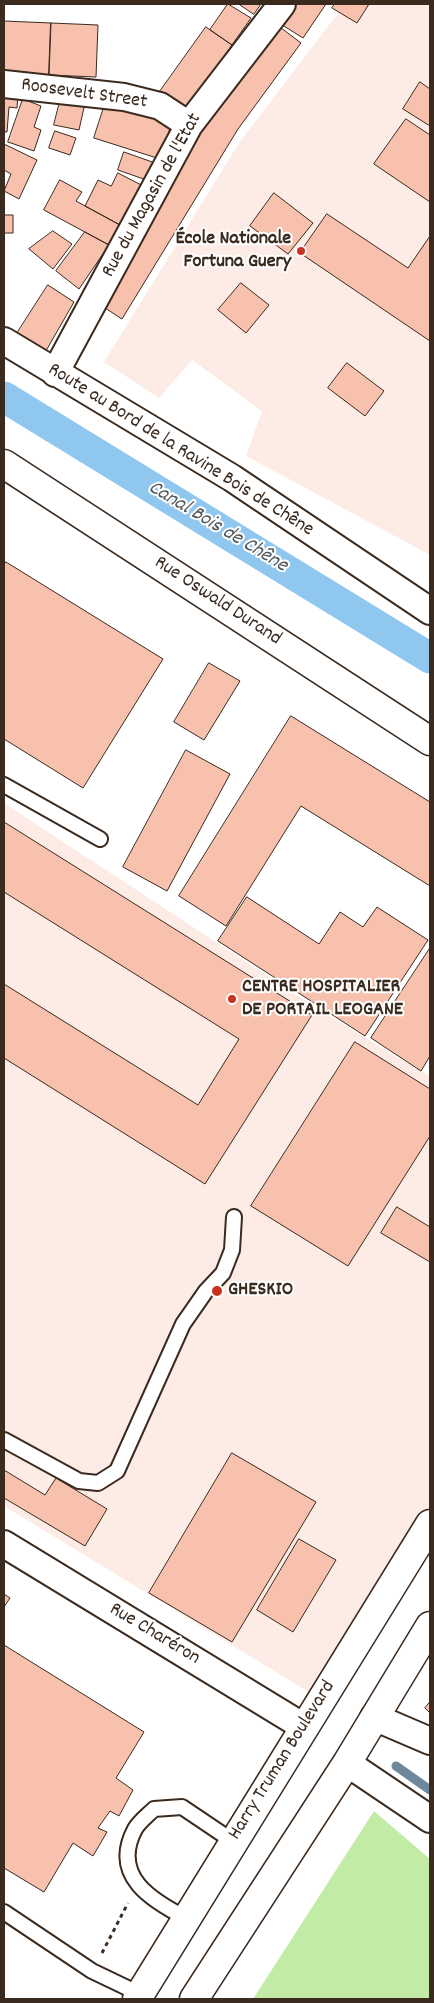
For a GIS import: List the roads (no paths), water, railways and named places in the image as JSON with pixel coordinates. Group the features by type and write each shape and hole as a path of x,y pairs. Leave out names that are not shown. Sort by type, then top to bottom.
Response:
{"main road":[{"name":"Rue Oswald Durand","path":"4,464 430,741"},
{"name":"Harry Truman Boulevard","path":"138,1997 188,1919 430,1524"},
{"path":"194,1999 346,1763 430,1626"}],"street":[{"name":"Rue du Magasin de l'Etat","path":"55,373 189,125 282,4"},
{"name":"Roosevelt Street","path":"4,84 124,97 160,106 189,125"},
{"name":"Route au Bord de la Ravine Bois de Chêne","path":"4,341 232,478 426,600"},
{"name":"Rue Charéron","path":"4,1544 304,1727"},
{"path":"374,1716 430,1741"},
{"path":"346,1763 430,1819"}],"lane":[{"path":"4,785 100,839"},
{"path":"4,1440 79,1481 98,1483 117,1471 183,1324 206,1291 223,1273 232,1250 234,1217"},
{"path":"188,1919 157,1903 137,1886 126,1857 135,1828 154,1809 182,1807 234,1842"},
{"path":"4,1912 92,1971 138,1997"}],"waterway":[{"name":"Canal Bois de Chêne","path":"4,397 430,658"},
{"path":"396,1766 430,1790"}],"place":[{"name":"École Nationale Fortuna Guery","path":"301,251"},
{"name":"CENTRE HOSPITALIER DE PORTAIL LEOGANE","path":"232,999"},
{"name":"GHESKIO","path":"217,1291"}]}
